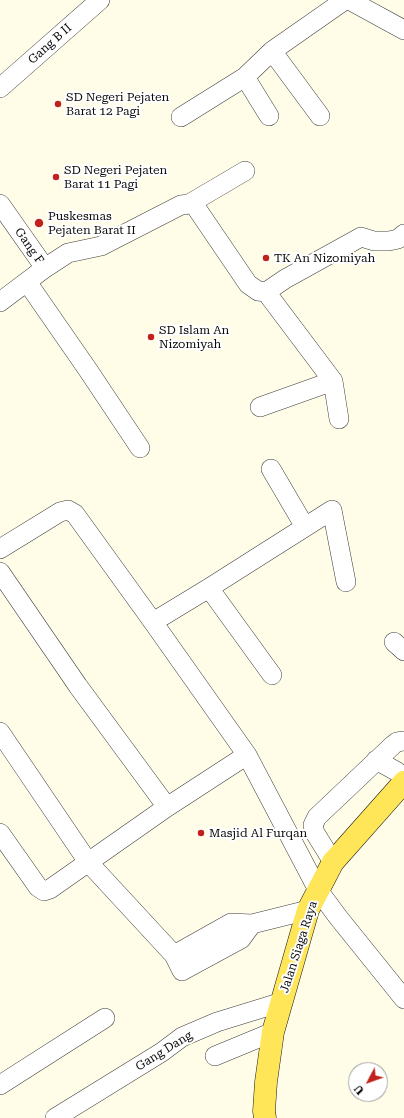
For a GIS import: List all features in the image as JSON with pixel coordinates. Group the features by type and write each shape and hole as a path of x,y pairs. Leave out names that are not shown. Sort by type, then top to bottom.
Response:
{"main road":[{"name":"Jalan Siaga Raya","path":"265,1118 266,1082 273,1032 308,910 333,862 404,782"}],"street":[{"name":"Gang B II","path":"0,88 100,0"},
{"path":"181,117 245,77 272,51 345,0"},
{"path":"349,0 404,30"},
{"path":"272,51 320,116"},
{"path":"245,77 269,116"},
{"path":"0,302 45,268 68,253 101,246 181,205 189,204 245,171"},
{"name":"Gang F","path":"0,204 45,268"},
{"path":"189,204 195,206 248,284 258,291 266,292 285,279 361,236 374,241 389,241 404,234"},
{"path":"27,282 140,448"},
{"path":"266,292 333,381 339,418"},
{"path":"260,408 333,381"},
{"path":"272,469 306,527"},
{"path":"0,549 60,512 68,510 75,514 247,755 318,890 404,999"},
{"path":"153,622 332,510 346,582"},
{"path":"0,572 78,686 167,807"},
{"path":"209,588 272,675"},
{"path":"0,732 88,862 174,955 182,971 241,939 252,924 308,910"},
{"path":"333,862 315,833 313,825 317,816 396,742 404,742"},
{"path":"0,832 38,887 44,891 50,889 167,807 247,755"},
{"path":"376,760 404,777"},
{"name":"Gang Dang","path":"55,1118 162,1052 182,1037 217,1022 282,1002"},
{"path":"0,1085 104,1018"},
{"path":"215,1056 273,1032"}],"place":[{"name":"SD Negeri Pejaten Barat 12 Pagi","path":"58,104"},
{"name":"SD Negeri Pejaten Barat 11 Pagi","path":"56,177"},
{"name":"Puskesmas Pejaten Barat II","path":"39,223"},
{"name":"TK An Nizomiyah","path":"266,258"},
{"name":"SD Islam An Nizomiyah","path":"151,337"},
{"name":"Masjid Al Furqan","path":"201,833"}]}
